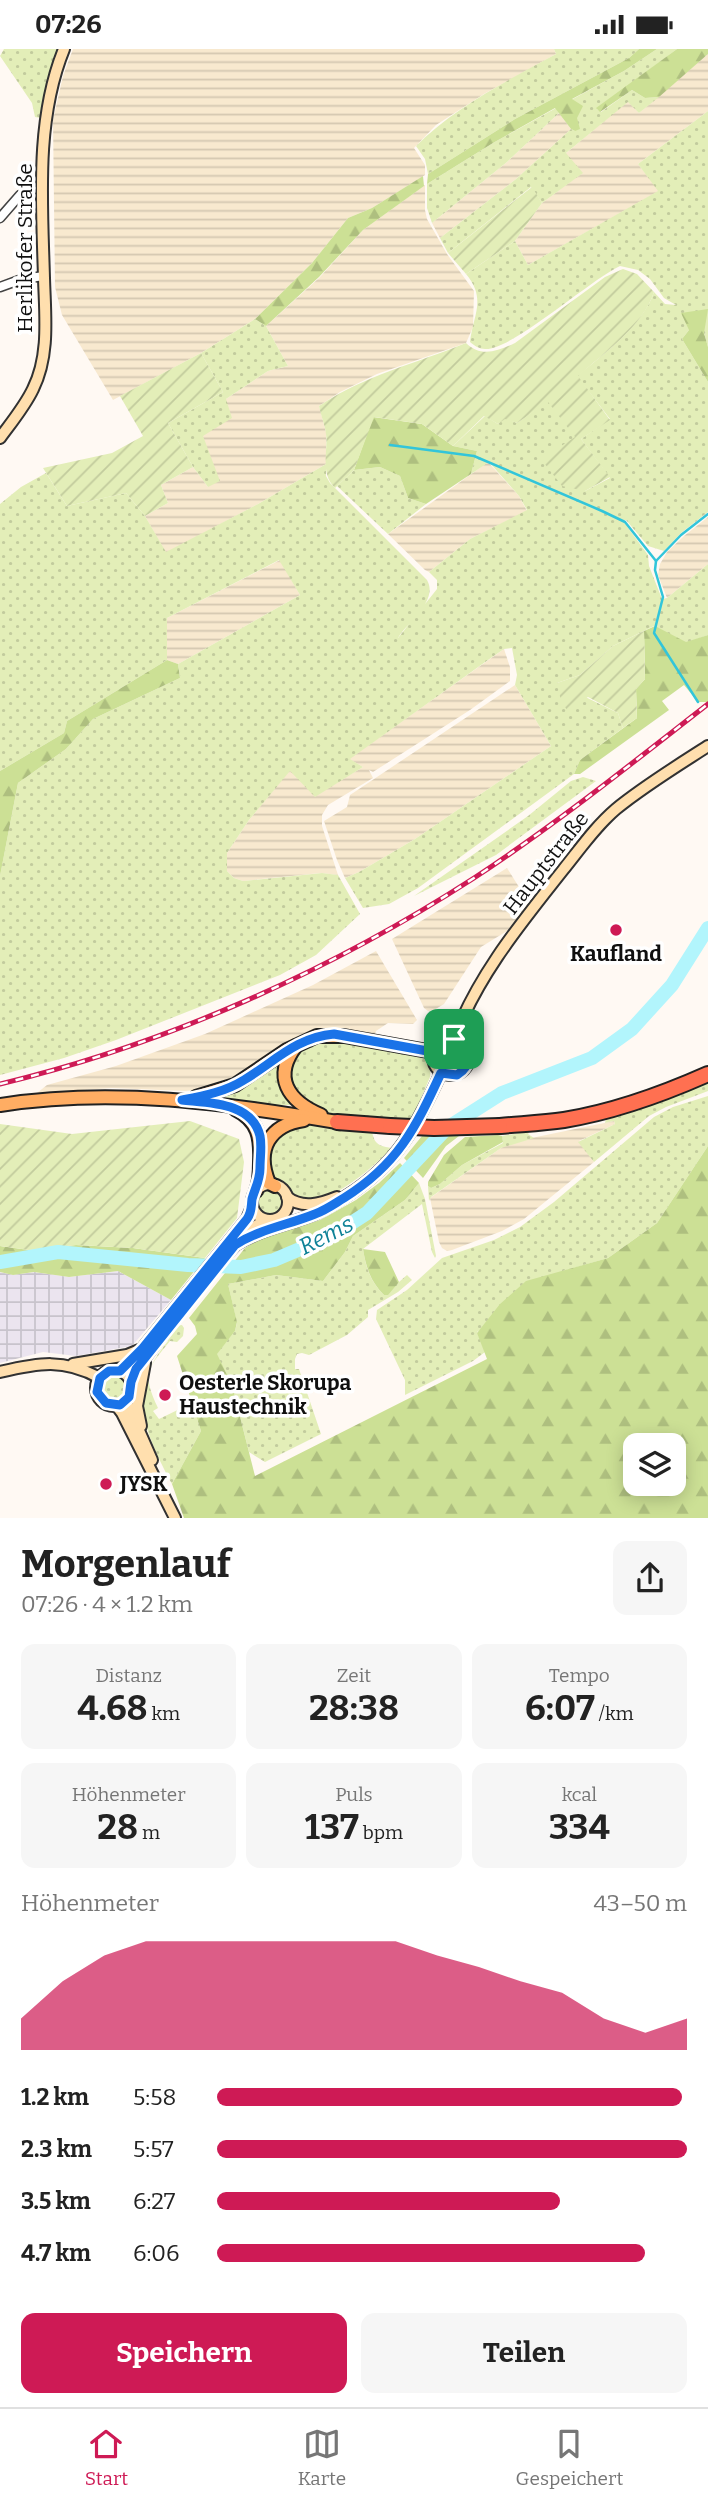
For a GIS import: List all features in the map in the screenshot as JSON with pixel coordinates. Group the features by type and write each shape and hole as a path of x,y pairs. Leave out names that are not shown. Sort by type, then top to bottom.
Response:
{"highway":[{"path":"337,1122 445,1128 500,1126 565,1119 680,1087 708,1074"}],"main road":[{"name":"Herlikofer Straße","path":"0,438 34,389 44,356 45,124 55,73 64,49"},
{"name":"Hauptstraße","path":"454,1039 479,985 544,894 597,828 625,802 708,746"},
{"path":"182,1100 216,1093 235,1085 272,1059 317,1036 334,1034 433,1052"},
{"path":"454,1039 465,1045 468,1063 457,1075 441,1073 433,1064 433,1052 439,1043 454,1039"},
{"path":"298,1044 286,1062 284,1072 289,1091 303,1105 337,1122"},
{"path":"230,1248 254,1234 318,1213 363,1185 387,1164 413,1130 441,1073"},
{"path":"0,1105 76,1096 147,1097 225,1105 337,1122"},
{"path":"225,1105 249,1118 259,1133 260,1176 252,1207 230,1248"},
{"path":"317,1118 289,1123 271,1135 265,1147 265,1168 270,1183 299,1204 310,1205 337,1196 375,1168 413,1130"},
{"path":"256,1191 265,1185 275,1186"},
{"path":"281,1216 287,1206 287,1197"},
{"path":"131,1382 127,1375 120,1371 109,1371 100,1378 97,1387 99,1396 106,1403 121,1403 131,1393 131,1382 145,1351 198,1284 247,1231 266,1220 334,1204"},
{"path":"252,1207 257,1215 266,1220"},
{"path":"0,1372 43,1363 68,1365 145,1351"},
{"path":"120,1371 145,1351"},
{"path":"145,1351 137,1406 146,1445 175,1518"},
{"path":"68,1365 100,1378"},
{"path":"121,1403 146,1445"},
{"path":"121,1403 122,1413 167,1500"}],"street":[{"path":"0,218 20,195"},
{"path":"0,287 22,278 44,276"}],"shaded area":[{"path":"73,49 554,49 556,54 484,94 436,125 414,148 425,165 425,175 372,208 348,218 312,263 255,319 201,353 113,400 62,315 55,287 53,120 63,76"},
{"path":"708,54 708,111 638,164 659,191 528,265 515,241 542,203 582,173 565,154 628,101 639,113"},
{"path":"559,113 571,129 516,179 440,238 432,223 507,162"},
{"path":"425,185 427,219 447,254 474,291 473,327 466,343 377,374 340,392 319,406 326,432 326,464 166,553 145,516 168,503 161,485 193,467 208,487 202,436 226,399 268,371 288,366 266,326 319,278 363,230"},
{"path":"488,462 519,496 527,511 470,539 429,572 425,570 388,534"},
{"path":"708,517 708,564 667,598 658,575 660,564 667,552"},
{"path":"280,560 300,595 178,664 167,660 167,618"},
{"path":"504,649 510,667 510,681 373,772 369,770 373,778 328,805 322,815 322,826 338,875 321,873 243,881 234,878 227,871 227,853 249,820 290,770 315,796 363,767 349,759"},
{"path":"515,685 551,746 415,839 345,878 324,821 347,807 350,795"},
{"path":"507,868 529,903 507,931 481,947 444,1004 428,1011 424,1008 392,939"},
{"path":"376,951 417,1020 413,1024 388,1023 375,1034 326,1028 309,1033 284,1045 239,1077 207,1089 185,1091 112,1088 37,1093 47,1085 116,1066 205,1034 313,985"},
{"path":"614,1121 615,1124 579,1141 594,1162 524,1219 502,1231 452,1250 442,1248 430,1198 512,1142"},
{"path":"118,1271 171,1300 132,1346 76,1356 43,1352 0,1363 0,1272 13,1275 34,1272 69,1277"}],"green space":[{"path":"4,49 59,49 51,70 41,118 35,117 32,103 0,56"},
{"path":"554,49 639,49 629,58 515,119 428,174 425,159 416,146 465,106 556,54"},
{"path":"639,49 657,49 624,71 572,99 583,106 577,118 580,129 571,129 555,108 427,184 428,174 515,119 629,58"},
{"path":"657,49 677,49 597,109 601,112 632,90 645,98 659,97 639,113 628,102 566,153 583,173 542,203 531,187 448,253 440,238 516,179 571,129 575,131 571,100"},
{"path":"677,49 708,49 708,54 659,97 645,98 632,90 600,112 596,108"},
{"path":"556,108 559,113 507,162 432,223 427,208 427,184"},
{"path":"708,111 708,347 704,333 689,330 682,339 708,382 708,512 681,533 664,551 648,546 626,520 623,521 648,555 649,566 662,599 667,598 708,564 708,635 686,643 654,626 613,646 580,675 557,683 618,713 623,728 580,760 574,774 418,888 389,904 363,908 345,878 415,839 551,746 515,685 517,675 512,648 504,649 350,759 363,767 315,797 290,771 249,820 227,853 227,871 234,878 243,881 322,873 338,875 360,914 316,955 280,975 116,1040 64,1058 0,1075 0,876 18,783 66,749 93,719 180,678 178,664 300,595 279,560 167,618 167,660 67,721 64,733 0,771 0,504 21,487 46,473 67,506 126,493 145,516 166,552 258,504 326,464 326,476 330,483 427,580 430,588 425,604 437,589 437,580 429,572 470,539 527,510 519,496 489,462 471,474 477,451 453,446 485,416 498,424 505,418 517,423 548,401 576,437 585,491 610,478 581,439 610,419 577,376 632,327 649,304 654,292 665,304 676,305 664,298 650,279 638,270 620,266 513,339 497,347 483,349 470,342 477,299 476,291 466,274 515,241 528,265 658,191 638,164"},
{"path":"423,176 424,186 363,230 319,277 266,326 255,319 312,263 348,218 372,208"},
{"path":"532,187 542,203 515,241 466,274 448,253"},
{"path":"623,269 637,274 654,292 649,304 632,327 578,376 610,420 581,439 610,477 585,491 562,486 541,459 575,437 548,402 517,423 505,419 498,424 484,416 453,446 422,424 374,417 354,470 335,488 330,482 326,470 326,434 319,406 372,378 466,343 484,352 509,346 605,277"},
{"path":"708,309 704,333 708,347 708,382 682,339 689,330 681,313"},
{"path":"255,319 266,326 288,366 268,371 226,399 232,418 203,436 220,481 208,487 193,467 168,423 223,392 201,353"},
{"path":"201,353 223,392 168,423 193,467 161,485 168,503 145,516 126,493 67,506 43,468 112,453 143,436 120,396"},
{"path":"373,417 422,424 453,446 477,451 471,474 426,504 408,498 400,476 380,467 354,470"},
{"path":"380,467 400,476 408,498 426,504 388,534 337,486 354,470"},
{"path":"655,626 686,642 708,635 708,702 698,702 684,685 662,701 669,710 580,774 574,774 580,760 637,718 636,689 645,679 644,631"},
{"path":"644,631 645,679 636,689 637,718 623,728 618,713 588,697 567,710 561,701 557,683 580,675 613,646"},
{"path":"167,660 178,664 180,678 93,719 66,749 18,783 0,876 0,771 64,733 67,721"},
{"path":"583,777 596,781 496,855 414,896 528,816 571,781"},
{"path":"321,1040 389,1047 415,1054 425,1060 430,1066 430,1077 411,1122 324,1112 296,1096 291,1076 293,1061 303,1050"},
{"path":"451,1044 461,1048 465,1058 461,1068 451,1072 441,1068 437,1058 441,1048"},
{"path":"280,1057 297,1105 276,1105 215,1096"},
{"path":"708,1082 708,1091 649,1116 594,1162 578,1142 615,1124 614,1121 605,1123 606,1119 599,1117 664,1099"},
{"path":"708,1096 708,1146 657,1223 608,1258 563,1271 477,1332 485,1352 473,1361 405,1395 405,1380 376,1319 377,1310 407,1290 442,1258 494,1240 520,1227 554,1202 654,1117 673,1107"},
{"path":"190,1121 239,1139 244,1162 237,1218 205,1258 133,1248 76,1245 29,1250 0,1246 0,1124 72,1134"},
{"path":"305,1123 372,1131 378,1144 392,1148 365,1173 341,1189 318,1199 303,1199 272,1177 269,1164 270,1148 276,1137"},
{"path":"530,1131 528,1134 534,1138 501,1148 429,1201 428,1186 431,1188 440,1184 462,1165 503,1143 502,1136"},
{"path":"422,1136 459,1136 446,1146 423,1178 404,1158"},
{"path":"502,1136 503,1142 462,1165 440,1184 431,1188 428,1186 444,1155 465,1137"},
{"path":"708,1146 708,1518 184,1518 172,1484 201,1431 177,1356 197,1334 189,1318 245,1248 258,1240 320,1220 356,1200 400,1163 419,1183 405,1200 353,1236 345,1252 323,1281 276,1275 228,1284 237,1322 235,1331 217,1354 232,1385 255,1476 487,1359 477,1333 500,1304 526,1281 608,1258 657,1223"},
{"path":"419,1183 425,1199 435,1258 422,1204 363,1249 369,1274 384,1295 407,1275 412,1280 368,1310 368,1317 347,1335 309,1355 297,1354 295,1369 299,1369 321,1434 265,1462 249,1452 232,1385 216,1354 235,1331 237,1323 228,1284 276,1275 323,1281 345,1252 353,1236 405,1200"},
{"path":"270,1188 280,1192 284,1202 280,1212 270,1216 260,1212 256,1202 260,1192"},
{"path":"76,1245 133,1248 205,1258 171,1300 118,1271 69,1277 34,1272 13,1275 0,1272 0,1246 29,1250"},
{"path":"363,1249 385,1252 399,1282 388,1295 379,1290 372,1279"},
{"path":"182,1325 183,1336 177,1342 170,1341 153,1364 168,1341 169,1331"},
{"path":"149,1373 150,1387 158,1408 153,1411 159,1419 192,1403 201,1431 172,1484 148,1429 143,1395"},
{"path":"114,1376 123,1380 127,1389 123,1398 114,1402 105,1398 101,1389 105,1380"}],"waterway":[{"path":"390,445 474,456 625,522 656,561 655,570 663,597 654,633 698,702"},
{"path":"656,561 681,535 708,514"},
{"name":"Rems","path":"0,1262 58,1252 188,1265 241,1267 274,1260 333,1235 367,1213 447,1128 502,1093 592,1058 632,1029 672,985 708,928"}],"railway":[{"path":"0,1084 124,1048 185,1026 305,974 363,944 504,858 708,704"}],"place":[{"name":"Kaufland","path":"616,930"},
{"name":"Oesterle Skorupa Haustechnik","path":"165,1395"},
{"name":"JYSK","path":"106,1484"}],"route":[{"path":"334,1034 433,1052 443,1040 454,1039 465,1045 468,1051 466,1068 457,1075 441,1073 417,1123 387,1164 363,1185 326,1209 258,1232 235,1245 136,1369 131,1382 131,1393 126,1401 111,1405 102,1400 97,1392 100,1378 109,1371 120,1371 142,1349 251,1213 260,1176 261,1146 255,1124 238,1110 225,1105 182,1100 216,1093 235,1085 287,1050 317,1036 334,1034"}]}
